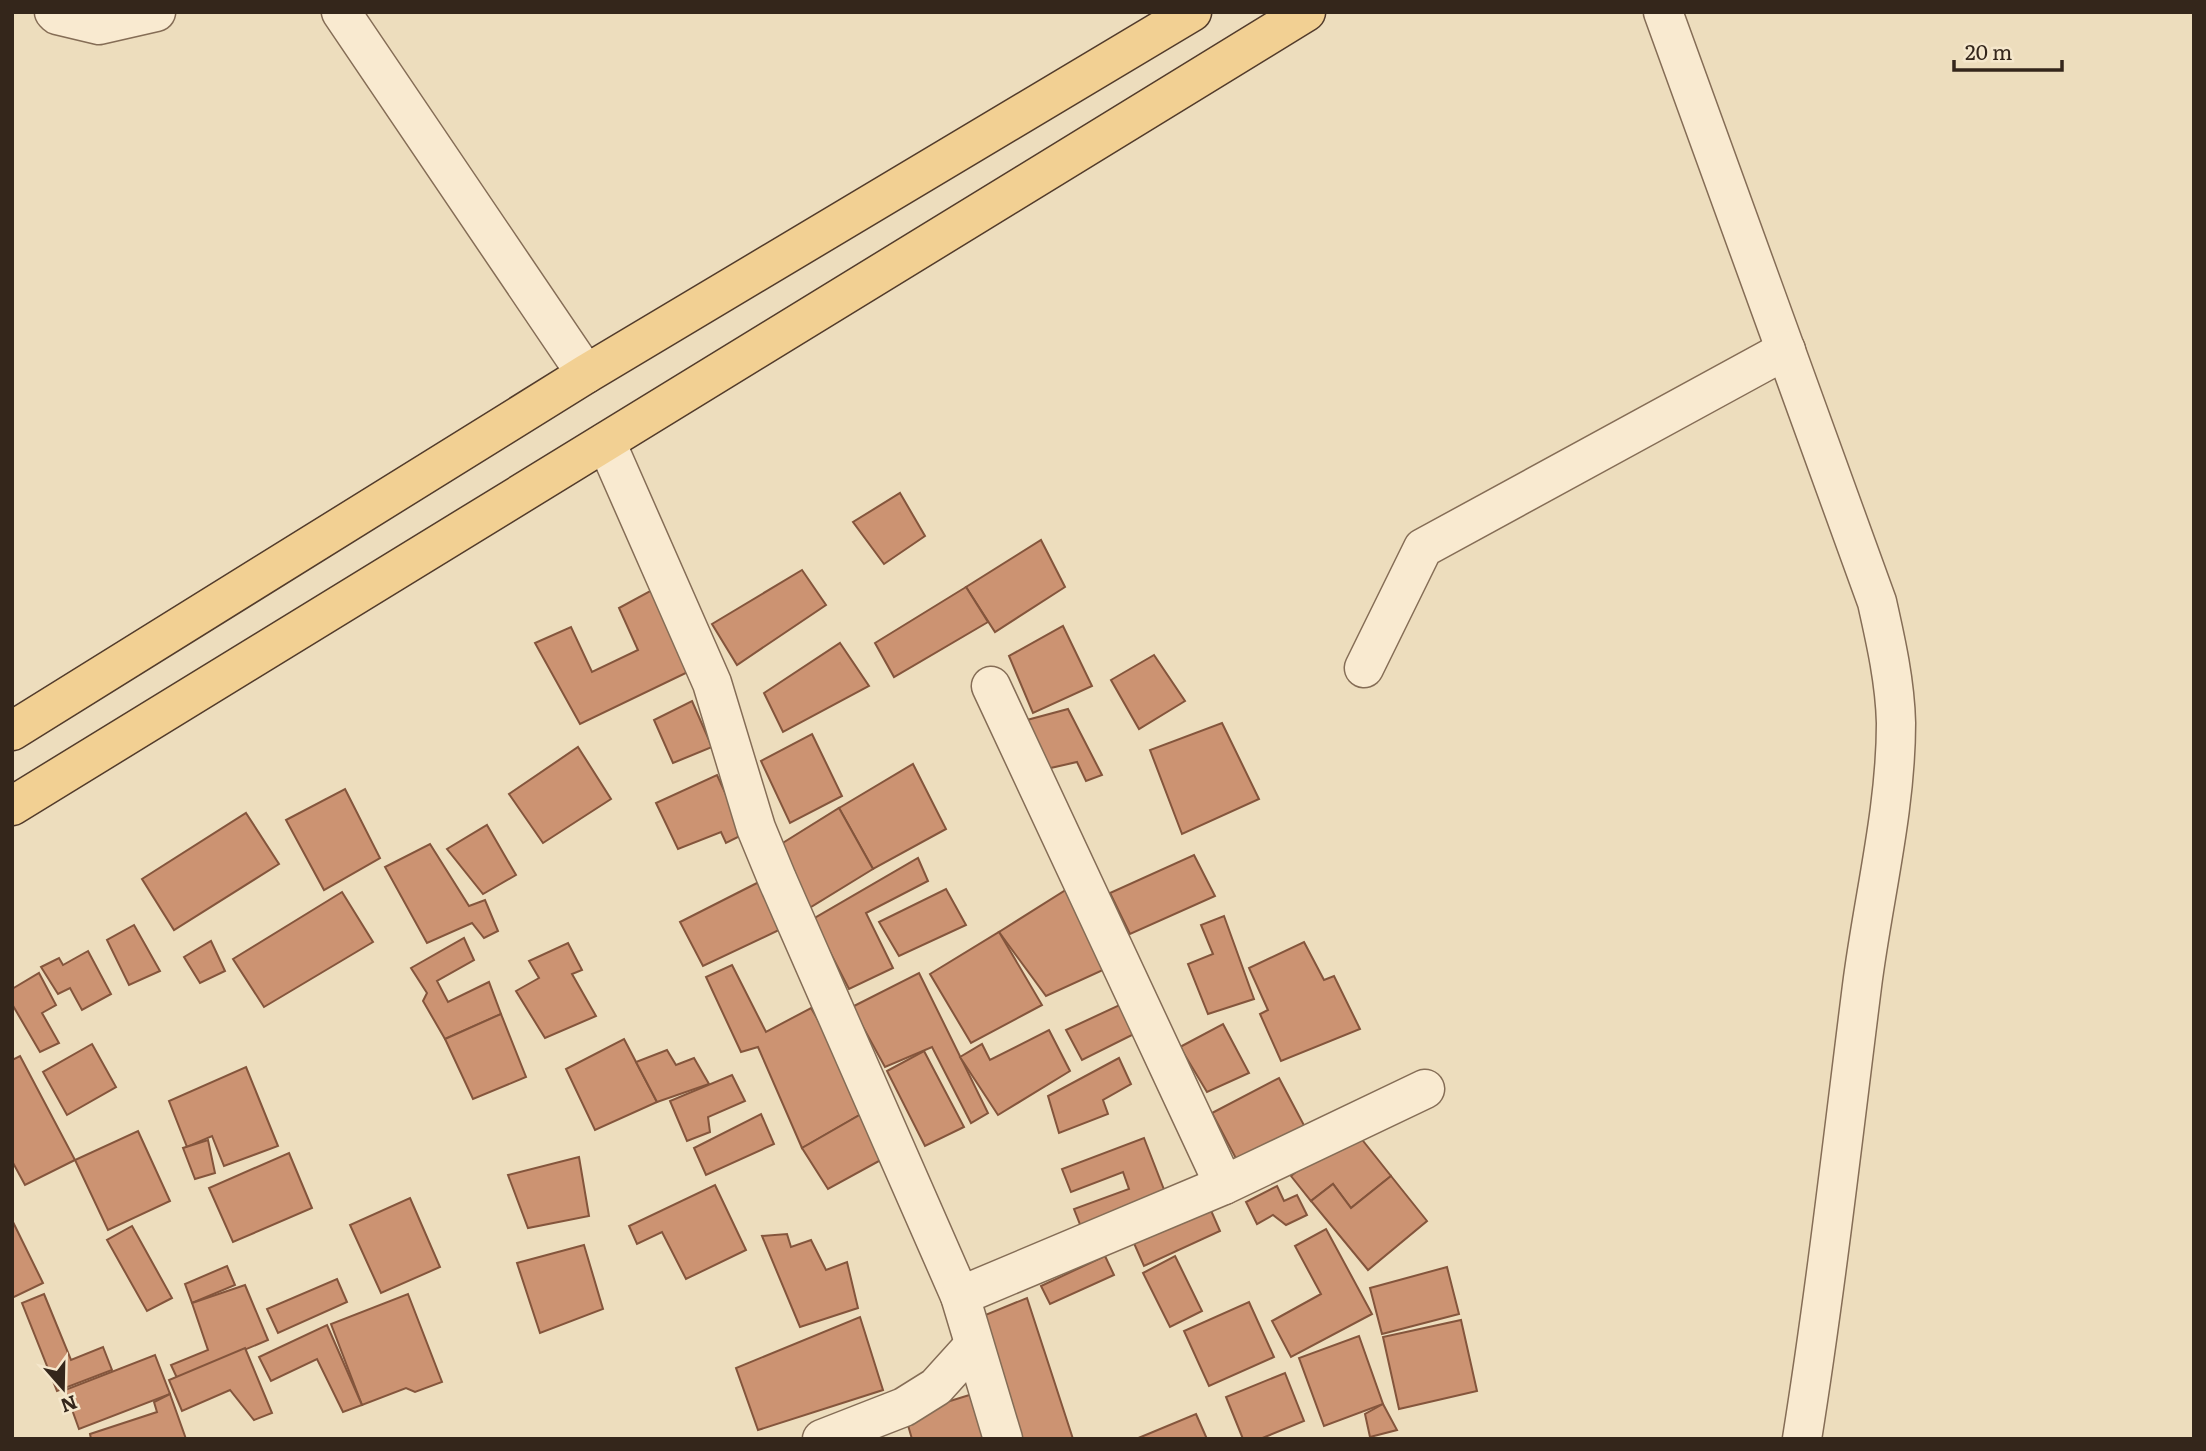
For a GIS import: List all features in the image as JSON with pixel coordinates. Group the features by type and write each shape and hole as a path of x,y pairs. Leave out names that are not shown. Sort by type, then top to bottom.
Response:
{"main road":[{"path":"12,730 586,374 1192,12"},
{"path":"12,806 1307,12"}],"street":[{"path":"54,12 99,25 156,12"},
{"path":"341,12 586,374"},
{"path":"1663,12 1877,602 1889,656 1896,722 1892,785 1863,980 1819,1331 1802,1439"},
{"path":"1364,668 1423,548 1786,350"},
{"path":"606,442 712,683 756,828 777,879 960,1296 1003,1439"},
{"path":"991,686 1224,1185"},
{"path":"960,1296 1224,1185 1425,1089"},
{"path":"822,1439 904,1407 936,1387 974,1345"}],"building":[{"path":"900,493 925,536 884,564 853,522"},
{"path":"1041,540 1065,587 995,632 966,587"},
{"path":"802,570 826,605 737,665 712,624"},
{"path":"966,587 988,622 894,677 875,643"},
{"path":"652,590 692,670 580,724 535,643 571,627 592,672 638,650 619,608"},
{"path":"1063,626 1092,686 1033,713 1009,656"},
{"path":"840,643 869,686 783,732 764,693"},
{"path":"1154,655 1185,701 1139,729 1111,680"},
{"path":"692,701 712,747 673,763 654,720"},
{"path":"1068,709 1102,775 1086,781 1077,762 1046,769 1027,720"},
{"path":"1222,723 1259,799 1182,834 1150,750"},
{"path":"812,734 842,796 790,823 761,761"},
{"path":"578,747 611,799 543,843 509,794"},
{"path":"913,764 946,829 873,869 839,808"},
{"path":"717,775 744,834 726,843 721,832 678,849 656,803"},
{"path":"345,789 380,858 324,890 286,820"},
{"path":"839,808 873,869 806,910 773,849"},
{"path":"246,813 279,864 174,930 142,879"},
{"path":"487,825 516,875 483,894 447,849"},
{"path":"430,844 469,906 485,900 498,931 484,938 472,923 427,943 385,867"},
{"path":"1194,855 1215,896 1130,934 1110,893"},
{"path":"918,858 928,881 866,913 893,968 849,989 813,919"},
{"path":"759,882 779,930 703,966 680,922"},
{"path":"1072,886 1103,970 1046,996 999,932"},
{"path":"946,889 966,925 899,956 879,922"},
{"path":"342,892 373,942 264,1007 233,959"},
{"path":"1224,916 1254,999 1208,1014 1188,964 1213,954 1201,925"},
{"path":"134,925 160,971 129,985 107,940"},
{"path":"999,932 1042,1005 971,1043 930,974"},
{"path":"464,938 474,960 437,981 448,1002 489,982 501,1014 445,1039 423,1001 427,993 411,968"},
{"path":"211,941 225,971 200,983 184,957"},
{"path":"1304,942 1324,980 1334,976 1360,1029 1281,1061 1260,1014 1268,1010 1249,968"},
{"path":"568,943 582,970 572,974 596,1016 545,1038 516,991 539,978 529,961"},
{"path":"88,951 111,994 82,1010 70,988 58,994 41,967 59,958 63,965"},
{"path":"732,965 766,1032 811,1008 870,1109 802,1148 758,1047 741,1052 706,977"},
{"path":"39,973 56,1005 42,1013 59,1043 40,1052 12,1004 12,989"},
{"path":"919,973 988,1113 971,1123 932,1047 885,1067 852,1007"},
{"path":"1126,1002 1140,1031 1082,1060 1066,1030"},
{"path":"501,1014 526,1077 473,1099 445,1039"},
{"path":"1223,1024 1249,1073 1207,1092 1180,1047"},
{"path":"1049,1030 1070,1071 998,1115 960,1057 982,1044 990,1060"},
{"path":"624,1039 657,1102 595,1130 566,1069"},
{"path":"92,1044 116,1087 67,1115 43,1072"},
{"path":"667,1050 676,1065 694,1058 709,1084 657,1102 636,1062"},
{"path":"924,1051 964,1127 925,1146 887,1071"},
{"path":"20,1056 75,1160 25,1185 12,1161 12,1060"},
{"path":"1119,1058 1131,1084 1103,1100 1108,1114 1059,1133 1048,1096"},
{"path":"246,1067 278,1146 224,1166 212,1136 187,1147 169,1101"},
{"path":"732,1075 745,1101 708,1117 710,1132 687,1141 670,1101"},
{"path":"1279,1078 1307,1131 1240,1166 1212,1113"},
{"path":"870,1109 890,1155 828,1189 802,1148"},
{"path":"761,1114 774,1144 706,1175 694,1148"},
{"path":"1352,1127 1391,1176 1351,1208 1333,1184 1311,1201 1291,1176"},
{"path":"138,1131 170,1201 108,1230 75,1160"},
{"path":"1144,1138 1168,1200 1083,1232 1074,1209 1129,1189 1123,1172 1071,1192 1062,1169"},
{"path":"208,1140 215,1173 195,1179 183,1148"},
{"path":"289,1153 312,1208 233,1242 209,1188"},
{"path":"579,1157 589,1216 528,1228 508,1175"},
{"path":"1391,1176 1427,1221 1368,1270 1311,1201 1333,1184 1351,1208"},
{"path":"715,1185 746,1250 686,1279 662,1232 637,1244 629,1226"},
{"path":"1277,1186 1284,1201 1297,1195 1307,1215 1286,1225 1273,1215 1257,1224 1246,1202"},
{"path":"410,1198 440,1267 381,1293 350,1225"},
{"path":"1209,1206 1220,1231 1144,1266 1133,1241"},
{"path":"12,1220 43,1283 12,1298"},
{"path":"132,1226 172,1298 147,1311 107,1240"},
{"path":"1326,1229 1372,1314 1291,1357 1272,1321 1321,1294 1295,1246"},
{"path":"787,1234 791,1247 811,1240 826,1270 847,1262 858,1308 800,1327 762,1236"},
{"path":"584,1245 603,1309 540,1333 517,1263"},
{"path":"1105,1256 1114,1275 1050,1304 1041,1286"},
{"path":"1175,1256 1202,1311 1170,1327 1143,1273"},
{"path":"227,1266 235,1285 192,1303 185,1284"},
{"path":"1447,1267 1459,1314 1382,1334 1370,1288"},
{"path":"337,1279 347,1302 278,1333 267,1309"},
{"path":"245,1285 268,1340 177,1378 171,1365 208,1350 192,1303"},
{"path":"44,1294 71,1360 103,1347 112,1370 57,1391 22,1303"},
{"path":"408,1294 442,1382 415,1392 406,1388 362,1405 331,1324"},
{"path":"1027,1298 1073,1439 1018,1439 978,1318"},
{"path":"1249,1302 1274,1357 1209,1386 1184,1331"},
{"path":"860,1317 883,1390 758,1430 736,1368"},
{"path":"1461,1320 1477,1391 1399,1409 1383,1337"},
{"path":"327,1325 362,1405 343,1412 317,1359 271,1381 259,1357"},
{"path":"1359,1336 1383,1404 1324,1426 1299,1358"},
{"path":"245,1348 272,1413 254,1420 230,1390 182,1411 169,1380"},
{"path":"155,1355 170,1394 79,1429 65,1390"},
{"path":"1285,1373 1304,1421 1260,1439 1243,1439 1226,1397"},
{"path":"979,1392 993,1439 912,1439 905,1415"},
{"path":"170,1394 186,1439 91,1439 90,1434 157,1412 154,1402"},
{"path":"1383,1404 1397,1430 1370,1437 1365,1414"},
{"path":"1196,1414 1207,1439 1136,1439"}]}
